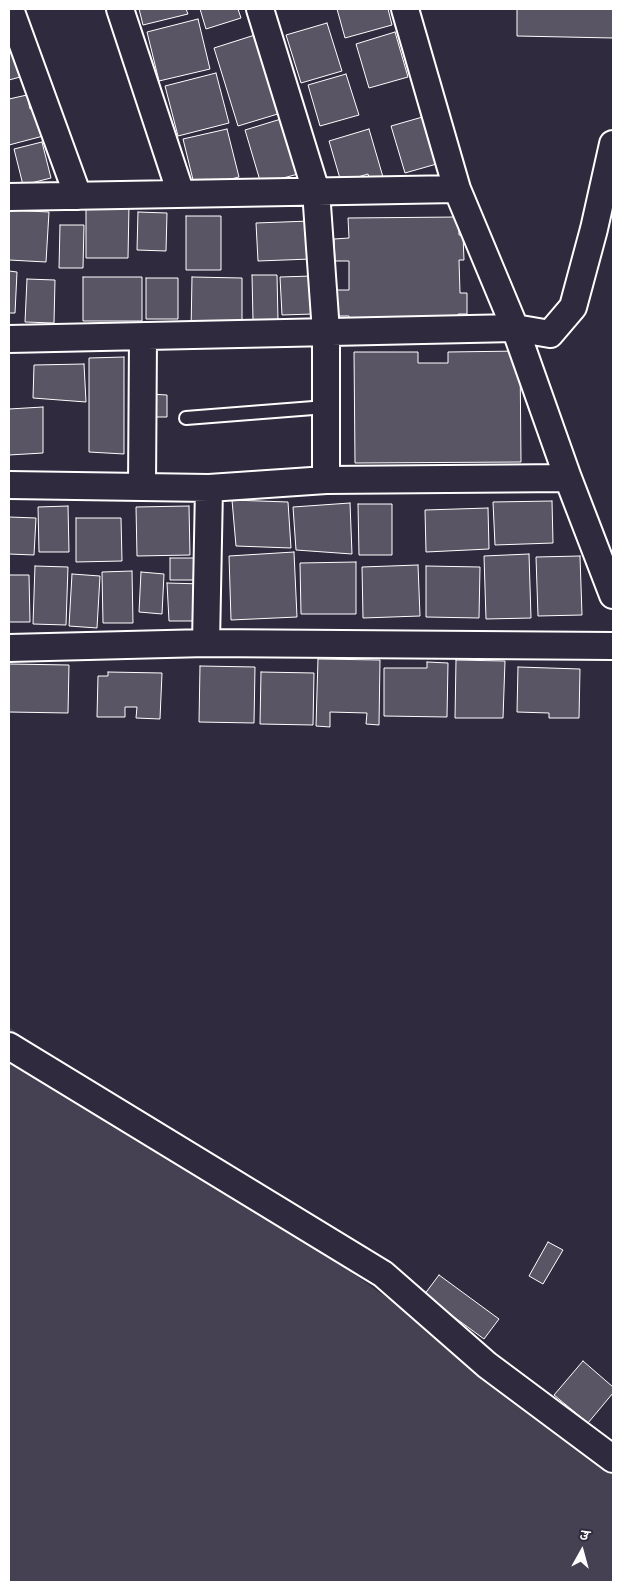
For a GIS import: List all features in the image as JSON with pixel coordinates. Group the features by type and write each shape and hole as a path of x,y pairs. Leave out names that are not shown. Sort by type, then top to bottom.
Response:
{"street":[{"path":"10,9 78,196"},
{"path":"120,9 181,194"},
{"path":"260,9 316,191 326,332 326,480"},
{"path":"405,9 457,189 515,328 568,478 613,595"},
{"path":"9,339 515,328 550,334 573,307 604,232 613,144"},
{"path":"9,197 457,189"},
{"path":"142,487 143,337"},
{"path":"9,485 209,488 326,480 568,478"},
{"path":"206,643 209,488"},
{"path":"9,648 206,643 613,646"},
{"path":"9,1046 383,1274 487,1365 613,1459"}],"lane":[{"path":"186,418 326,408"}],"shaded area":[{"path":"9,1027 608,1456 613,1462 613,1582 9,1582"}],"building":[{"path":"139,9 186,9 188,14 143,25"},
{"path":"200,9 238,9 241,18 206,29"},
{"path":"337,9 388,9 392,25 345,38"},
{"path":"517,9 613,9 613,38 517,36"},
{"path":"198,19 210,69 159,81 147,32"},
{"path":"327,23 342,71 301,83 286,35"},
{"path":"395,32 408,77 369,88 356,44"},
{"path":"258,34 281,113 238,126 214,48"},
{"path":"9,36 24,76 9,80"},
{"path":"216,73 229,123 178,136 165,86"},
{"path":"346,74 359,115 320,126 308,85"},
{"path":"27,95 30,109 40,107 47,135 9,145 9,99"},
{"path":"426,116 440,163 405,173 391,126"},
{"path":"281,119 298,174 261,184 245,130"},
{"path":"227,129 239,177 195,188 183,139"},
{"path":"369,129 383,177 370,181 368,174 341,182 329,141"},
{"path":"42,142 51,178 23,185 14,149"},
{"path":"86,205 129,205 128,258 86,258"},
{"path":"9,210 49,212 46,262 9,260"},
{"path":"138,212 167,213 166,251 137,250"},
{"path":"186,216 221,216 221,270 186,270"},
{"path":"459,217 459,235 463,235 464,260 459,260 460,293 467,293 467,314 458,314 458,324 349,325 349,316 333,316 333,290 349,290 349,261 335,261 334,239 349,238 348,218"},
{"path":"310,221 311,259 258,261 256,223"},
{"path":"60,225 84,225 83,268 59,268"},
{"path":"9,271 17,272 15,313 9,313"},
{"path":"252,275 277,275 278,320 253,320"},
{"path":"312,276 313,314 282,315 280,277"},
{"path":"83,277 142,277 142,321 83,321"},
{"path":"192,277 242,278 242,324 191,332"},
{"path":"146,278 178,278 178,319 146,319"},
{"path":"27,279 55,280 54,323 25,322"},
{"path":"520,351 521,462 355,463 354,352 418,352 418,363 448,363 448,352"},
{"path":"124,357 124,454 89,452 89,358"},
{"path":"84,364 86,402 33,398 34,365"},
{"path":"150,394 167,395 167,417 149,417"},
{"path":"43,407 43,453 9,455 9,409"},
{"path":"232,500 288,502 291,548 236,546"},
{"path":"552,501 553,543 495,545 493,502"},
{"path":"350,503 352,554 296,550 293,507"},
{"path":"358,504 392,504 392,555 359,555"},
{"path":"68,506 69,552 39,552 38,507"},
{"path":"189,506 190,555 137,556 136,507"},
{"path":"488,508 489,549 426,552 425,510"},
{"path":"9,517 36,518 34,555 9,554"},
{"path":"76,518 121,518 122,561 76,562"},
{"path":"294,552 297,617 231,620 229,556"},
{"path":"529,554 531,618 486,619 484,556"},
{"path":"580,556 582,615 538,616 536,557"},
{"path":"170,558 194,558 194,580 170,580"},
{"path":"356,562 356,614 301,614 300,563"},
{"path":"418,565 420,616 363,618 362,567"},
{"path":"35,566 68,567 66,625 33,624"},
{"path":"426,566 480,567 479,618 426,617"},
{"path":"132,571 133,623 103,623 102,572"},
{"path":"141,572 164,574 162,614 139,612"},
{"path":"72,574 100,576 97,628 69,626"},
{"path":"9,575 29,575 30,622 9,622"},
{"path":"167,583 203,584 198,621 169,621"},
{"path":"318,659 380,660 379,725 366,724 367,713 330,712 330,727 316,726"},
{"path":"456,660 505,661 503,718 455,718"},
{"path":"427,662 448,663 447,717 384,716 384,668 427,668"},
{"path":"9,664 69,665 68,713 9,712"},
{"path":"200,666 255,667 254,723 199,722"},
{"path":"518,667 580,669 579,718 549,718 549,713 517,712"},
{"path":"108,672 162,673 160,719 136,718 137,707 125,707 125,717 97,717 98,676 108,676"},
{"path":"261,672 314,673 313,725 260,724"},
{"path":"548,1242 563,1250 543,1284 529,1276"},
{"path":"439,1275 499,1319 484,1339 424,1295"},
{"path":"583,1361 613,1387 613,1393 588,1423 554,1395"}]}
